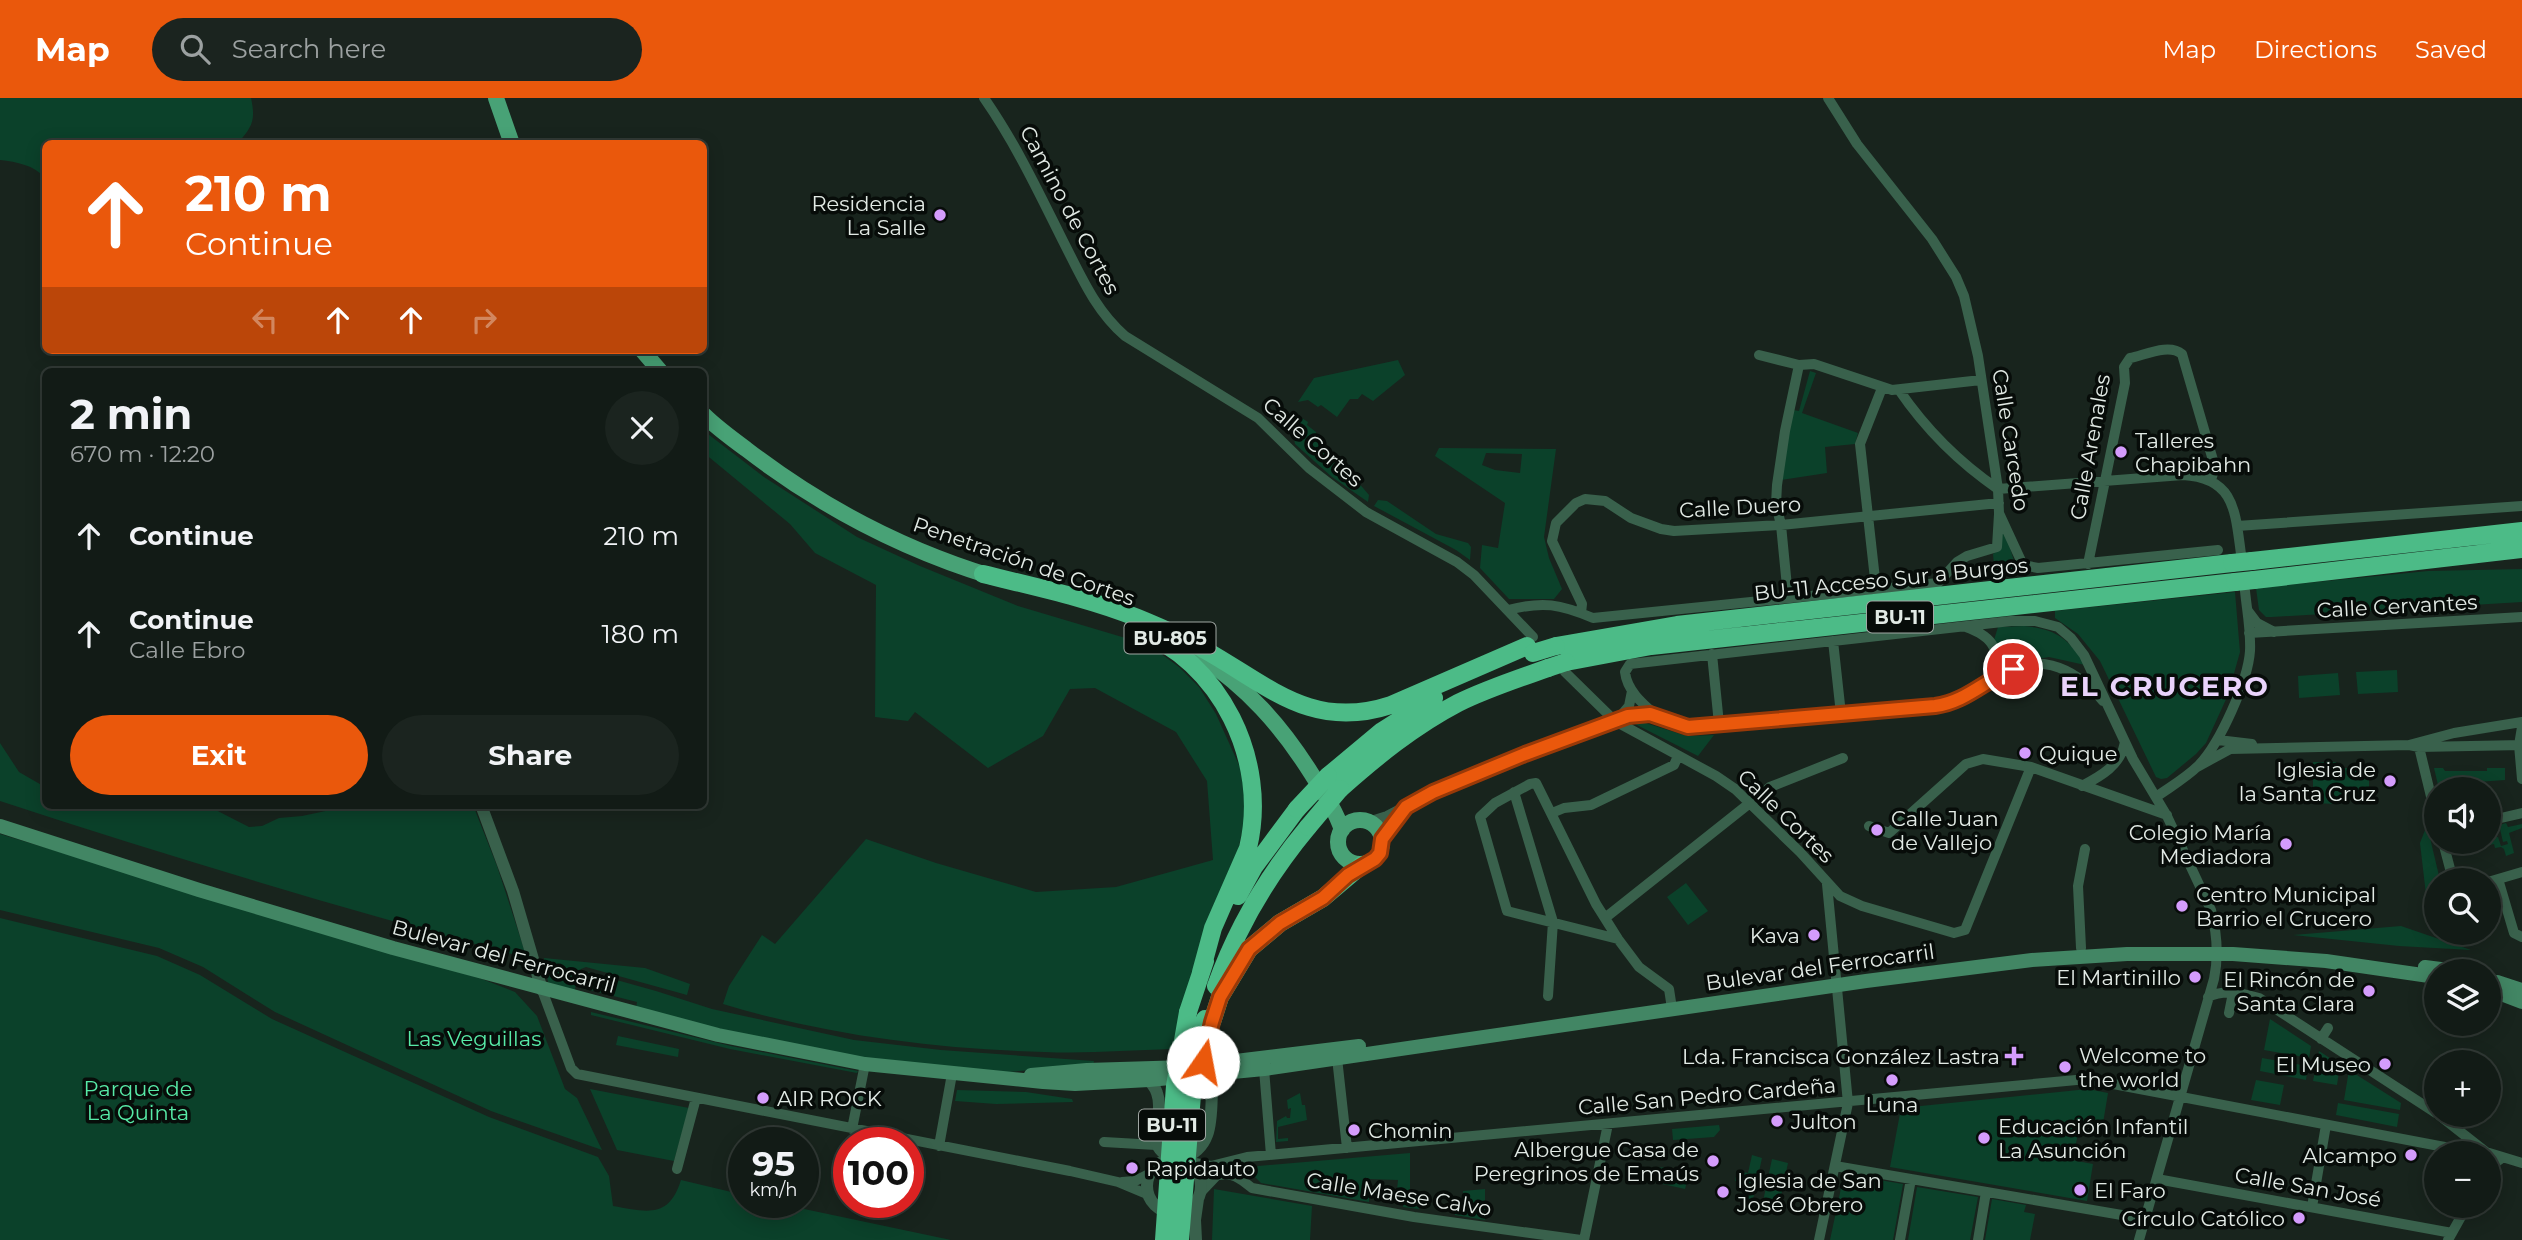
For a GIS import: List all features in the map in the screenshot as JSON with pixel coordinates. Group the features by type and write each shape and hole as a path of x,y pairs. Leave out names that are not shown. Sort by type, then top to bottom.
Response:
{"highway":[{"path":"2388,555 2421,537 2522,524"},
{"name":"BU-11 Acceso Sur a Burgos","path":"1334,783 1433,717 1485,690 1560,667 1651,646 2245,584 2522,531"},
{"name":"BU-11 Acceso Sur a Burgos","path":"1539,644 1645,621 1758,616 2242,559 2522,549"},
{"path":"2388,555 2522,560"},
{"path":"983,574 1071,596 1137,618 1204,649 1291,702 1322,712 1355,713 1382,708 1539,644"},
{"path":"983,574 1143,632 1169,647 1200,674 1230,715 1250,769 1254,817 1248,848 1213,928 1200,972"},
{"name":"BU-11","path":"1164,1240 1175,1086 1225,960 1257,896 1308,827 1334,783 1382,731 1417,708 1539,644"},
{"name":"BU-11","path":"1180,1240 1188,1131 1196,1114 1202,1018 1200,972 1244,885 1266,851 1297,809 1334,783"},
{"path":"1202,1018 1220,997 1249,949 1280,923 1323,898 1362,865"}],"main road":[{"path":"496,98 511,140"},
{"path":"644,354 657,368"},
{"name":"Penetración de Cortes","path":"707,417 768,466 842,513 887,536 983,574 1142,624 1195,652 1240,685 1276,722 1332,806 1354,824"},
{"path":"1354,824 1338,844 1343,857 1355,864 1369,863 1380,853 1382,839"},
{"name":"BU-805","path":"1354,824 1377,828 1382,839"},
{"name":"Bulevar del Ferrocarril","path":"0,826 199,890 393,948 718,1035 865,1064 1075,1084 1264,1073 1337,1058 1994,957 2081,948 2152,945 2217,950 2326,961 2424,975"},
{"name":"Bulevar del Ferrocarril","path":"1009,1079 1087,1070 1186,1066 1303,1053 1670,995 1837,982 2044,959 2217,950 2355,957 2424,967"},
{"path":"2501,983 2522,990"},
{"path":"2501,994 2522,1002"}],"street":[{"name":"Camino de Cortes","path":"984,98 1023,158 1086,289 1103,313 1125,336"},
{"name":"Calle Carcedo","path":"1828,98 1857,144 1914,215 1956,277 1972,322 1999,508 2020,561 2026,567 2038,568 2088,564"},
{"name":"Calle Cortes","path":"1125,336 1258,418 1330,486 1370,515 1452,559 1474,575 1539,644"},
{"name":"Calle Arenales","path":"2088,564 2125,383 2124,367 2130,358 2168,349 2179,350 2182,354 2215,467 2211,480"},
{"path":"1759,355 1799,365 1814,364 1882,388 1899,390 1981,380"},
{"path":"1788,597 1781,525 1776,504 1785,432 1799,365"},
{"path":"1876,588 1860,444 1882,388"},
{"path":"1899,390 1912,409 1949,447 1998,489 2183,475 2197,475 2211,480 2229,497 2242,559"},
{"path":"707,426 738,451 768,466"},
{"name":"Calle Duero","path":"1581,613 1582,604 1552,541 1556,523 1580,500 1605,500 1631,518 1674,531 1999,508"},
{"path":"2237,526 2522,506"},
{"path":"1508,611 1540,604 1557,605 1593,618 1938,583 1954,564 1967,556 1995,549 1999,542 1999,508"},
{"path":"2088,564 2218,550"},
{"path":"2197,767 2218,740 2243,681 2250,653 2245,584"},
{"path":"2247,610 2257,623 2274,632"},
{"name":"Calle Cervantes","path":"2249,633 2522,617"},
{"path":"1657,716 1632,691 1625,676 1626,668 1630,664 2024,621 2058,627 2071,638 2084,655 2138,769 2167,816 2211,910 2217,950 2212,983 2139,1240"},
{"path":"1962,626 1988,638 1994,647 1997,659 1991,679"},
{"path":"2250,653 2261,640 2274,632"},
{"path":"1832,641 1841,715"},
{"path":"1712,654 1719,724"},
{"path":"1997,659 2013,669"},
{"path":"1354,824 1406,807 1433,792 1536,749 1593,727 1637,714 1657,716 1688,727 1944,705 1974,693 1991,679 2031,664 2044,664 2069,671 2092,688 2113,713"},
{"name":"Calle Cortes","path":"1560,667 1615,721 1716,776 1750,803 1840,896 1851,902 1954,933 1965,930 2031,767"},
{"path":"1615,721 1629,706 1632,691"},
{"path":"2225,723 2236,737 2249,743"},
{"path":"2414,746 2419,740 2522,724 2522,779"},
{"path":"2218,740 2266,747"},
{"path":"2218,740 2230,749"},
{"path":"2082,786 2111,767 2120,757 2125,742"},
{"path":"2155,797 2197,767 2230,749 2520,745"},
{"path":"2414,746 2424,778"},
{"path":"1552,813 1564,808 1591,805 1674,765 1678,756"},
{"path":"1605,918 1770,787 1843,758"},
{"path":"1869,826 1889,832 1966,764 1983,759 2031,767 2167,816"},
{"path":"2111,767 2123,764 2138,769"},
{"path":"1618,939 1507,911 1480,817 1495,803 1530,783 1536,783 1596,904 1618,939 1639,967 1670,995"},
{"path":"1514,793 1553,922 1548,996"},
{"path":"1382,839 1406,807"},
{"path":"482,809 513,891 542,990 571,1068 577,1074 842,1127"},
{"path":"2501,818 2522,813"},
{"path":"2081,948 2078,886 2085,849"},
{"path":"2501,879 2522,872"},
{"path":"1819,1240 1848,1102 1827,883"},
{"path":"2501,901 2514,933 2519,937"},
{"path":"1830,913 1836,903 1851,902"},
{"path":"2212,983 2221,992"},
{"path":"2208,997 2221,992 2259,998 2424,1106"},
{"path":"2229,1013 2232,998"},
{"path":"2321,1039 2328,1028"},
{"name":"Bulevar del Ferrocarril","path":"1213,1075 1215,1070 1224,1066 1296,1057 1303,1053"},
{"path":"1337,1058 1347,1148"},
{"path":"852,1127 865,1064"},
{"path":"1087,1070 1100,1073 1137,1072 1149,1080 1157,1094 1156,1145 1163,1154 1180,1159 1198,1175 1195,1240"},
{"path":"1264,1073 1271,1155"},
{"path":"939,1146 952,1074"},
{"path":"1195,1240 1170,1213 1156,1206 1147,1187 1149,1174 1157,1163 1180,1159 1198,1151 1208,1137 1213,1075"},
{"name":"Calle San Pedro Cardeña","path":"1180,1159 1211,1166 1237,1159 1271,1155 2087,1079 2424,1143"},
{"path":"677,1168 696,1098"},
{"path":"1582,1240 1608,1124"},
{"path":"2312,1207 2326,1125"},
{"path":"2456,1127 2471,1141"},
{"path":"2460,1141 2462,1127"},
{"path":"1104,1142 1156,1145"},
{"path":"924,1143 1118,1182 1149,1195"},
{"path":"2502,1158 2522,1163"},
{"path":"1170,1213 1188,1209 1215,1176 1237,1159"},
{"path":"1835,1166 2145,1219"},
{"name":"Calle Maese Calvo","path":"1215,1176 1229,1173 1241,1178 1252,1188 1414,1217 1582,1240"},
{"path":"1118,1182 1135,1181 1149,1174"},
{"path":"1899,1240 1911,1179"},
{"name":"Calle San José","path":"2157,1179 2312,1207 2450,1236"},
{"path":"1978,1240 1986,1192"},
{"path":"2450,1236 2460,1218"}],"green space":[{"path":"0,98 251,98 253,118 250,128 240,140 42,140 42,175 19,163 0,160"},
{"path":"1398,360 1405,375 1373,401 1362,394 1358,399 1350,399 1337,417 1321,405 1318,407 1308,400 1298,402 1314,378"},
{"path":"1810,371 1816,373 1802,413 1858,433 1855,444 1825,447 1827,473 1781,480 1793,410 1799,411"},
{"path":"1297,415 1308,422 1307,425 1316,432 1315,438 1321,446 1369,495 1368,502 1332,477 1295,444 1291,422"},
{"path":"707,433 764,477 857,537 1018,606 1149,645 1179,667 1199,687 1216,714 1243,774 1245,818 1233,873 1181,1009 1172,1049 1060,1052 922,1044 801,1024 723,1004 729,986 762,935 775,944 866,839 1036,892 1116,887 1213,860 1207,781 1176,732 1095,688 1070,689 1043,736 988,768 915,712 908,721 875,717 876,585 815,553 790,524 707,455"},
{"path":"1439,448 1556,449 1544,537 1549,558 1562,589 1554,599 1509,599 1480,568 1482,545 1498,548 1505,503 1435,456","holes":["1486,453 1522,454 1520,473 1495,470 1482,465"]},
{"path":"1378,500 1387,501 1436,534 1468,543 1471,547 1470,560 1374,506"},
{"path":"2001,520 2018,573 1995,577 1993,554 1997,551"},
{"path":"2522,569 2522,602 2266,617 2259,610 2256,588 2428,571"},
{"path":"2235,592 2240,652 2228,695 2206,743 2167,778 2156,777 2100,661 2078,634 2055,618 2055,611"},
{"path":"2024,626 2060,636 2085,665 2049,657 2005,662 1994,640 1998,627"},
{"path":"2397,670 2398,692 2358,694 2356,672"},
{"path":"2338,673 2340,695 2299,698 2298,676"},
{"path":"1636,720 1687,736 1714,735 1698,756 1633,723"},
{"path":"0,743 19,772 42,785 42,809 214,809 249,827 262,826 279,818 335,809 475,809 497,866 527,958 262,883 0,801"},
{"path":"2313,762 2336,762 2337,768 2369,768 2369,799 2336,798 2336,804 2313,803"},
{"path":"2434,768 2443,768 2445,771 2487,771 2487,768 2505,768 2505,780 2501,780 2501,777 2436,777"},
{"path":"2506,823 2508,827 2522,824 2522,828 2509,833 2514,853 2506,856 2501,846 2508,844 2507,841 2503,842 2501,824"},
{"path":"2424,833 2424,854 2434,854 2437,868 2424,868 2424,878 2420,843"},
{"name":"Las Veguillas","path":"0,834 482,979 515,992 537,1016 565,1089 577,1098 602,1150 491,1111 275,1012 203,967 159,948 0,910"},
{"path":"1686,883 1708,911 1688,925 1667,897"},
{"name":"Parque de La Quinta","path":"0,918 157,956 200,975 272,1019 489,1117 598,1157 609,1176 613,1206 646,1211 663,1207 676,1193 681,1180 728,1191 728,1218 819,1218 819,1212 833,1215 833,1218 847,1218 951,1240 0,1240"},
{"path":"2401,926 2424,934 2424,945 2456,945 2471,950 2399,946 2293,935"},
{"path":"544,958 645,968 690,984 687,995 586,967 581,969 574,992 548,982"},
{"path":"588,972 712,1009 854,1040 941,1050 1094,1061 1093,1065 996,1073 858,1057 718,1029 636,1008 637,1002 582,988"},
{"path":"591,1012 731,1046 858,1071 857,1073 730,1049 591,1015"},
{"path":"2270,1019 2311,1046 2309,1058 2264,1050"},
{"path":"618,1036 679,1049 678,1057 616,1045"},
{"path":"2319,1051 2336,1062 2334,1071 2339,1072 2337,1085 2313,1081"},
{"path":"2262,1058 2308,1066 2306,1080 2260,1071"},
{"path":"2349,1070 2401,1103 2400,1110 2344,1100"},
{"path":"2256,1080 2284,1085 2280,1105 2251,1100"},
{"path":"590,1089 689,1108 674,1161 617,1150"},
{"path":"2088,1089 2108,1093 2102,1129 2080,1126 2072,1160 2093,1164 2087,1201 1890,1167 1901,1108"},
{"path":"957,1090 1026,1092 1072,1099 1073,1102 996,1104 955,1101"},
{"path":"1300,1093 1307,1120 1278,1127 1278,1139 1288,1138 1288,1141 1276,1142 1277,1121 1286,1116 1290,1118 1291,1108 1288,1109 1287,1100"},
{"path":"2338,1103 2399,1114 2397,1127 2336,1115"},
{"path":"1719,1125 1720,1130 1714,1137 1673,1140 1672,1129"},
{"path":"1410,1153 1410,1195 1417,1195 1419,1209 1403,1207 1404,1193 1397,1190 1398,1180 1369,1179 1369,1202 1261,1183 1253,1175 1258,1166"},
{"path":"1752,1155 1762,1158 1752,1204 1741,1201 1748,1184 1735,1181 1737,1171 1748,1173"},
{"path":"1772,1159 1788,1163 1778,1210 1762,1206"},
{"path":"1669,1167 1668,1173 1688,1178 1685,1189 1649,1181 1651,1168"},
{"path":"1844,1174 1903,1184 1893,1240 1830,1240"},
{"path":"1917,1187 1978,1197 1970,1240 1908,1240"},
{"path":"1214,1189 1312,1206 1310,1240 1212,1240"},
{"path":"1485,1189 1485,1220 1455,1215 1453,1205 1464,1204 1463,1191"},
{"path":"1992,1199 2026,1205 2024,1212 2035,1214 2030,1240 1985,1240"}],"place":[{"name":"Residencia La Salle","path":"940,215"},
{"name":"Talleres Chapibahn","path":"2121,452"},
{"name":"Quique","path":"2025,753"},
{"name":"Iglesia de la Santa Cruz","path":"2390,781"},
{"name":"Calle Juan de Vallejo","path":"1877,830"},
{"name":"Colegio María Mediadora","path":"2286,844"},
{"name":"Centro Municipal Barrio el Crucero","path":"2182,906"},
{"name":"Kava","path":"1814,935"},
{"name":"El Martinillo","path":"2195,977"},
{"name":"El Rincón de Santa Clara","path":"2369,991"},
{"name":"Lda. Francisca González Lastra","path":"2014,1056"},
{"name":"El Museo","path":"2385,1064"},
{"name":"Welcome to the world","path":"2065,1067"},
{"name":"Luna","path":"1892,1080"},
{"name":"AIR ROCK","path":"763,1098"},
{"name":"Julton","path":"1777,1121"},
{"name":"Chomin","path":"1354,1130"},
{"name":"Educación Infantil La Asunción","path":"1984,1138"},
{"name":"Alcampo","path":"2411,1155"},
{"name":"Albergue Casa de Peregrinos de Emaús","path":"1713,1161"},
{"name":"Rapidauto","path":"1132,1168"},
{"name":"El Faro","path":"2080,1190"},
{"name":"Iglesia de San José Obrero","path":"1723,1192"},
{"name":"Círculo Católico","path":"2299,1218"}],"district":[{"name":"EL CRUCERO","path":"2165,686"}],"route":[{"path":"1203,1062 1220,997 1249,949 1280,923 1323,898 1348,875 1375,859 1380,853 1382,839 1393,822 1406,807 1433,792 1569,736 1637,714 1650,714 1688,727 1944,705 1974,693 1991,679 2013,669"}]}
